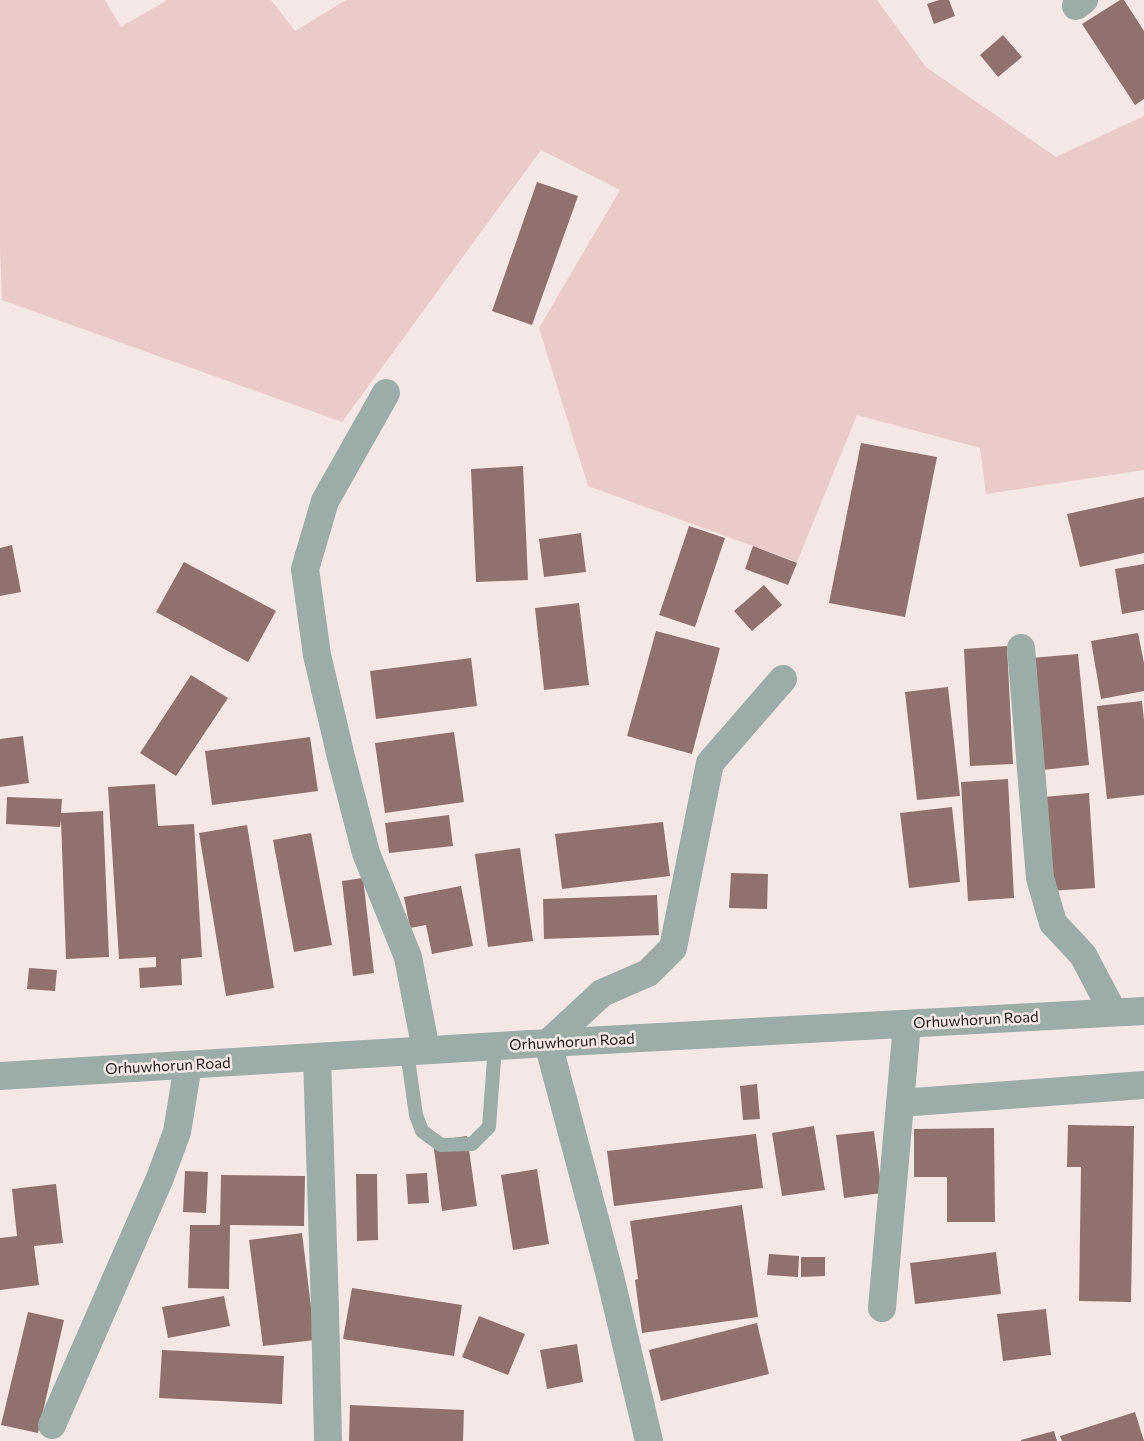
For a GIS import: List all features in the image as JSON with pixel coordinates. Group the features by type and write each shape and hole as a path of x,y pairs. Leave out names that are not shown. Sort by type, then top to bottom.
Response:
{"street":[{"path":"386,393 325,501 305,569 317,656 366,853 408,957 417,1051"},
{"path":"1021,648 1040,878 1053,923 1083,955 1113,1012"},
{"path":"649,1441 609,1272 548,1043 602,993 648,973 673,948 710,763 783,679"},
{"name":"Orhuwhorun Road","path":"0,1076 495,1046 1144,1011"},
{"path":"882,1308 907,1024"},
{"path":"316,1057 328,1441"},
{"path":"52,1425 160,1178 177,1132 188,1065"},
{"path":"900,1103 1144,1084"}],"lane":[{"path":"417,1051 416,1115 422,1131 441,1145 472,1144 489,1127 495,1046"}],"shaded area":[{"path":"0,0 105,0 121,27 167,0 271,0 295,31 346,0 877,0 926,67 1056,157 1144,116 1144,470 986,494 980,448 857,415 797,562 588,486 539,328 620,190 541,150 342,422 2,300 0,249"}],"building":[{"path":"939,0 949,0 955,16 934,24 927,4"},
{"path":"1120,0 1124,0 1144,31 1144,99 1135,105 1082,24"},
{"path":"1003,35 1022,57 998,77 980,55"},
{"path":"537,182 578,196 532,325 492,311"},
{"path":"861,443 937,457 905,617 829,603"},
{"path":"523,466 528,580 476,582 471,469"},
{"path":"1144,497 1144,553 1080,567 1067,514"},
{"path":"689,526 725,538 695,627 659,615"},
{"path":"581,533 586,572 544,577 539,539"},
{"path":"12,545 21,592 0,596 0,548"},
{"path":"753,546 797,563 788,585 745,569"},
{"path":"184,562 276,611 248,662 156,612"},
{"path":"1144,564 1144,610 1122,614 1115,569"},
{"path":"764,585 782,605 752,631 734,611"},
{"path":"579,603 589,685 544,690 535,608"},
{"path":"656,631 720,648 692,754 627,736"},
{"path":"1138,633 1144,663 1144,691 1101,699 1091,641"},
{"path":"1007,646 1013,764 970,766 964,649"},
{"path":"1078,654 1089,765 1042,770 1031,658"},
{"path":"471,658 477,706 376,719 370,671"},
{"path":"191,675 228,698 176,776 140,753"},
{"path":"948,687 960,796 917,800 905,692"},
{"path":"1142,701 1144,721 1144,795 1107,799 1097,706"},
{"path":"454,732 464,802 385,813 375,743"},
{"path":"23,736 29,783 0,787 0,739"},
{"path":"310,737 318,791 212,805 205,751"},
{"path":"1008,779 1014,898 968,901 961,782"},
{"path":"155,784 158,826 194,824 202,957 181,959 182,985 140,988 139,968 156,967 156,957 119,959 108,787"},
{"path":"1089,793 1095,888 1050,891 1043,797"},
{"path":"7,797 62,799 61,813 103,811 109,957 66,959 61,820 60,827 6,824"},
{"path":"952,807 960,882 909,888 900,813"},
{"path":"449,815 453,846 389,853 385,823"},
{"path":"663,822 670,876 562,889 555,834"},
{"path":"247,825 274,988 226,996 199,833"},
{"path":"311,833 332,945 294,952 273,840"},
{"path":"520,848 533,941 488,947 475,854"},
{"path":"731,873 768,874 767,909 729,908"},
{"path":"363,878 374,973 353,976 342,881"},
{"path":"461,886 473,946 432,954 426,925 410,928 404,897"},
{"path":"657,895 659,935 544,939 543,899"},
{"path":"29,968 57,970 55,991 27,989"},
{"path":"757,1084 760,1119 743,1120 740,1086"},
{"path":"1068,1125 1134,1126 1131,1302 1079,1301 1081,1167 1067,1167"},
{"path":"814,1126 825,1190 782,1196 772,1133"},
{"path":"994,1128 995,1222 947,1222 947,1177 914,1177 914,1129"},
{"path":"874,1131 882,1193 844,1198 836,1135"},
{"path":"756,1134 763,1188 614,1206 607,1151"},
{"path":"467,1136 477,1206 442,1211 433,1141"},
{"path":"537,1169 549,1244 513,1250 501,1175"},
{"path":"185,1171 208,1172 206,1213 183,1212"},
{"path":"427,1173 429,1203 408,1204 406,1174"},
{"path":"356,1174 377,1174 378,1240 357,1241"},
{"path":"221,1175 305,1176 304,1226 230,1225 229,1289 188,1288 190,1225 220,1225"},
{"path":"56,1184 63,1243 34,1246 39,1285 0,1290 0,1238 17,1236 12,1189"},
{"path":"742,1205 758,1317 642,1333 635,1280 638,1279 630,1221"},
{"path":"302,1233 315,1340 263,1346 249,1240"},
{"path":"996,1252 1001,1294 915,1304 910,1263"},
{"path":"769,1254 799,1256 798,1277 767,1275"},
{"path":"801,1257 825,1257 825,1276 801,1277"},
{"path":"352,1288 462,1305 454,1356 343,1339"},
{"path":"224,1296 230,1326 168,1338 162,1307"},
{"path":"1046,1309 1051,1355 1003,1361 997,1314"},
{"path":"28,1312 64,1320 38,1433 1,1425"},
{"path":"479,1316 525,1334 508,1375 462,1357"},
{"path":"757,1323 769,1374 661,1401 649,1350"},
{"path":"577,1344 583,1382 547,1389 540,1350"},
{"path":"162,1350 284,1356 282,1404 159,1398"},
{"path":"350,1405 464,1410 463,1441 349,1441"},
{"path":"1135,1412 1144,1441 1062,1441 1060,1436"},
{"path":"1054,1431 1057,1441 1021,1441 1021,1440"}]}
